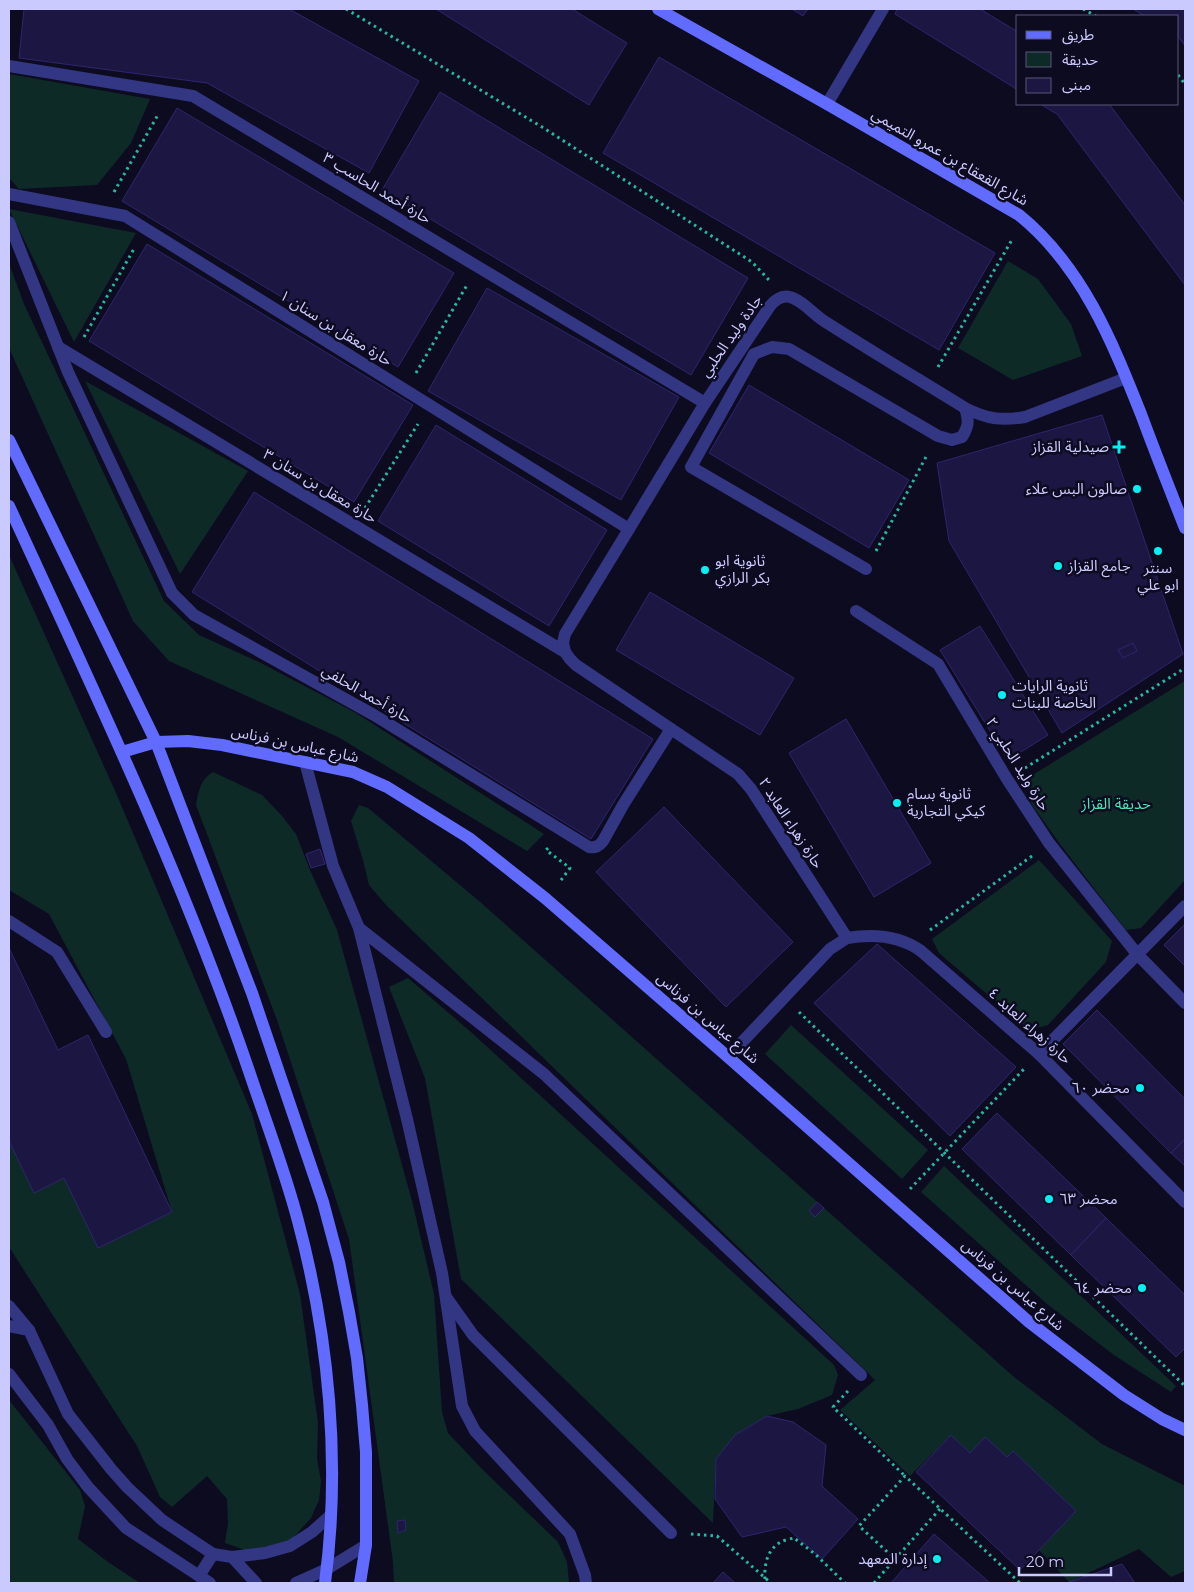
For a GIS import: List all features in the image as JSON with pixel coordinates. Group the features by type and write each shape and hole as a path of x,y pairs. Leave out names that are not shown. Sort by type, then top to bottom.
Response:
{"main road":[{"name":"شارع القعقاع بن عمرو التميمي","path":"658,9 827,104 1024,219 1061,257 1094,307 1126,378 1185,528"},
{"path":"9,440 156,742 252,993 328,1219 349,1312 357,1358 362,1405 366,1452 366,1545 360,1583"},
{"path":"9,506 122,752 172,869 227,1005 298,1220 319,1320 331,1431 331,1515 325,1583"},
{"name":"شارع عباس بن فرناس","path":"122,752 156,742 188,741 222,745 353,772 387,787 469,838 545,898 1029,1322 1124,1395 1162,1419 1185,1430"}],"street":[{"path":"827,104 883,9"},
{"name":"حارة أحمد الحاسب ٣","path":"9,66 193,96 705,403"},
{"name":"حارة معقل بن سنان ١","path":"9,194 125,216 630,530"},
{"name":"حارة أحمد الحلفي","path":"9,222 68,372 172,593 194,615 374,715 586,846 594,848 600,845 633,788 671,729"},
{"name":"جادة وليد الحلبي","path":"565,652 563,643 565,634 630,530 705,403 770,306 781,297 790,297 799,302 822,320 965,408 979,415 994,419 1025,417 1126,378"},
{"name":"حارة معقل بن سنان ٣","path":"58,347 565,652"},
{"path":"866,569 691,467 754,354 772,348 789,348 938,436 952,440 962,437 968,428 969,420 965,408"},
{"name":"حارة وليد الحلبي ٢","path":"856,611 938,664 1007,779 1049,843 1137,954"},
{"name":"حارة زهراء العابد ٢","path":"565,652 576,665 738,774 751,789 847,938"},
{"path":"305,762 333,866 358,928 407,1119 442,1273 462,1406 475,1431 570,1534 586,1575 586,1583"},
{"path":"1039,1054 1185,906"},
{"path":"9,921 57,952 106,1032"},
{"path":"358,928 544,1074 861,1375"},
{"path":"728,1057 830,949 847,938 869,936 891,938 911,944"},
{"name":"حارة زهراء العابد ٤","path":"911,944 1039,1054 1185,1202"},
{"path":"1137,954 1185,1003"},
{"path":"445,1295 473,1335 671,1533"},
{"path":"9,1306 28,1330 68,1414 110,1468 162,1520 213,1554 232,1557 265,1553 290,1546 312,1532 331,1515"},
{"path":"9,1326 28,1330"},
{"path":"9,1374 48,1425 67,1459 88,1487 126,1528 204,1580 213,1554"},
{"path":"296,1583 327,1570 366,1545"},
{"path":"232,1557 256,1583"}],"path":[{"path":"346,9 542,126 752,262 768,278 781,297"},
{"path":"1083,9 1094,15"},
{"path":"103,212 171,93"},
{"path":"928,385 1024,219"},
{"path":"73,356 145,229"},
{"path":"406,391 477,267"},
{"path":"354,525 430,405"},
{"path":"866,569 938,436"},
{"path":"1007,779 1185,668"},
{"path":"911,944 1049,843"},
{"path":"546,850 570,868 564,876"},
{"path":"784,998 1185,1386"},
{"path":"896,1205 1039,1054"},
{"path":"833,1407 1020,1583"},
{"path":"895,1558 859,1526 905,1476"},
{"path":"874,1583 940,1509"},
{"path":"671,1533 717,1536 771,1583"},
{"path":"765,1578 764,1568 768,1555 780,1543 794,1538 815,1554 845,1583"}],"green space":[{"path":"9,74 150,99 131,143 97,185 19,189 9,178"},
{"path":"9,209 136,233 74,342"},
{"path":"1008,261 1038,279 1071,324 1082,356 1013,380 958,348"},
{"path":"9,263 24,304 164,601 199,635 259,662 356,713 544,834 527,851 338,737 169,661 133,621 9,348"},
{"path":"85,381 248,471 180,574"},
{"path":"9,555 116,793 252,1114 300,1294 318,1423 317,1459 321,1481 319,1500 311,1518 293,1538 274,1548 245,1550 225,1543 228,1523 227,1499 207,1476 172,1507 160,1497 137,1446 9,1247 9,1141 34,1193 64,1178 98,1248 172,1212 126,1059 49,914 9,890"},
{"name":"حديقة القزاز","path":"1185,681 1185,880 1141,928 1126,930 1030,802 1026,779"},
{"path":"213,772 262,795 296,834 337,930 412,1201 434,1294 442,1412 448,1433 482,1469 558,1542 567,1562 568,1583 394,1583 393,1562 349,1239 277,1020 196,805 199,790 205,778"},
{"path":"359,805 368,808 479,901 1014,1377 1102,1444 1185,1486 1185,1571 1171,1577 1139,1549 1069,1582 1039,1550 1076,1511 1013,1451 1007,1457 970,1453 951,1435 910,1476 840,1410 875,1380 386,905 369,885 351,821"},
{"path":"1039,860 1112,941 1106,962 1048,1025 1029,1030 939,953 932,939"},
{"path":"408,978 472,1033 834,1365 838,1375 832,1395 798,1409 767,1416 735,1435 716,1459 713,1523 461,1279 425,1078 389,987"},
{"path":"791,1025 928,1150 902,1179 765,1054"},
{"path":"944,1166 1176,1386 1171,1392 1114,1355 1047,1304 921,1192"},
{"path":"9,1400 80,1490 85,1506 78,1539 140,1583 9,1583"}],"building":[{"path":"24,9 289,9 419,81 369,173 207,83 19,58"},
{"path":"436,9 572,9 627,43 589,105"},
{"path":"792,9 808,9 803,16"},
{"path":"897,9 980,9 1016,31 1016,89 895,14"},
{"path":"1133,9 1185,9 1185,46 1179,37 1179,15 1143,15"},
{"path":"659,57 995,253 939,350 603,153"},
{"path":"440,92 748,278 691,375 382,190"},
{"path":"1042,105 1110,105 1185,205 1185,285 1057,114"},
{"path":"177,108 454,273 398,367 122,201"},
{"path":"147,244 413,405 354,502 89,341"},
{"path":"487,288 679,397 621,500 428,391"},
{"path":"749,385 909,480 869,548 709,453"},
{"name":"جامع القزاز","path":"1102,415 1183,654 1062,733 949,541 937,463"},
{"path":"436,425 607,530 549,626 378,521"},
{"path":"254,492 653,739 591,839 192,592"},
{"path":"650,592 794,678 760,735 616,650"},
{"path":"980,626 1048,735 1008,760 940,650"},
{"path":"1133,643 1137,651 1123,658 1118,650"},
{"path":"846,719 931,863 874,897 789,753"},
{"path":"664,807 793,942 726,1007 596,872"},
{"path":"320,849 325,864 311,868 306,854"},
{"path":"1185,924 1185,966 1164,945"},
{"path":"877,944 1016,1067 950,1136 814,1003"},
{"path":"9,948 58,1050 88,1035 172,1212 98,1248 64,1178 34,1193 9,1141"},
{"name":"محضر ٦٠","path":"1097,1010 1185,1099 1185,1139 1171,1153 1063,1044"},
{"name":"محضر ٦٣","path":"997,1113 1106,1218 1071,1255 962,1149"},
{"path":"1185,1139 1185,1166 1171,1153"},
{"path":"817,1202 824,1208 815,1217 809,1211"},
{"name":"محضر ٦٤","path":"1106,1218 1185,1295 1185,1348 1176,1357 1071,1255"},
{"path":"767,1416 793,1422 826,1445 822,1486 858,1519 822,1559 786,1527 742,1537 715,1499 716,1459 735,1435"},
{"path":"951,1435 970,1453 985,1437 1007,1457 1013,1451 1076,1511 1020,1570 916,1472"},
{"path":"405,1520 406,1530 398,1533 397,1521"},
{"name":"إدارة المعهد","path":"934,1534 990,1583 891,1583"},
{"path":"1122,1564 1135,1583 1068,1583 1069,1582"},
{"path":"723,1572 735,1583 713,1583"}],"place":[{"name":"صيدلية القزاز","path":"1119,447"},
{"name":"صالون البس علاء","path":"1137,489"},
{"name":"سنتر ابو علي","path":"1158,551"},
{"name":"جامع القزاز","path":"1058,566"},
{"name":"ثانوية ابو بكر الرازي","path":"705,570"},
{"name":"ثانوية الرايات الخاصة للبنات","path":"1002,695"},
{"name":"ثانوية بسام كيكي التجارية","path":"897,803"},
{"name":"محضر ٦٠","path":"1140,1088"},
{"name":"محضر ٦٣","path":"1049,1199"},
{"name":"محضر ٦٤","path":"1142,1288"},
{"name":"إدارة المعهد","path":"937,1559"}]}
